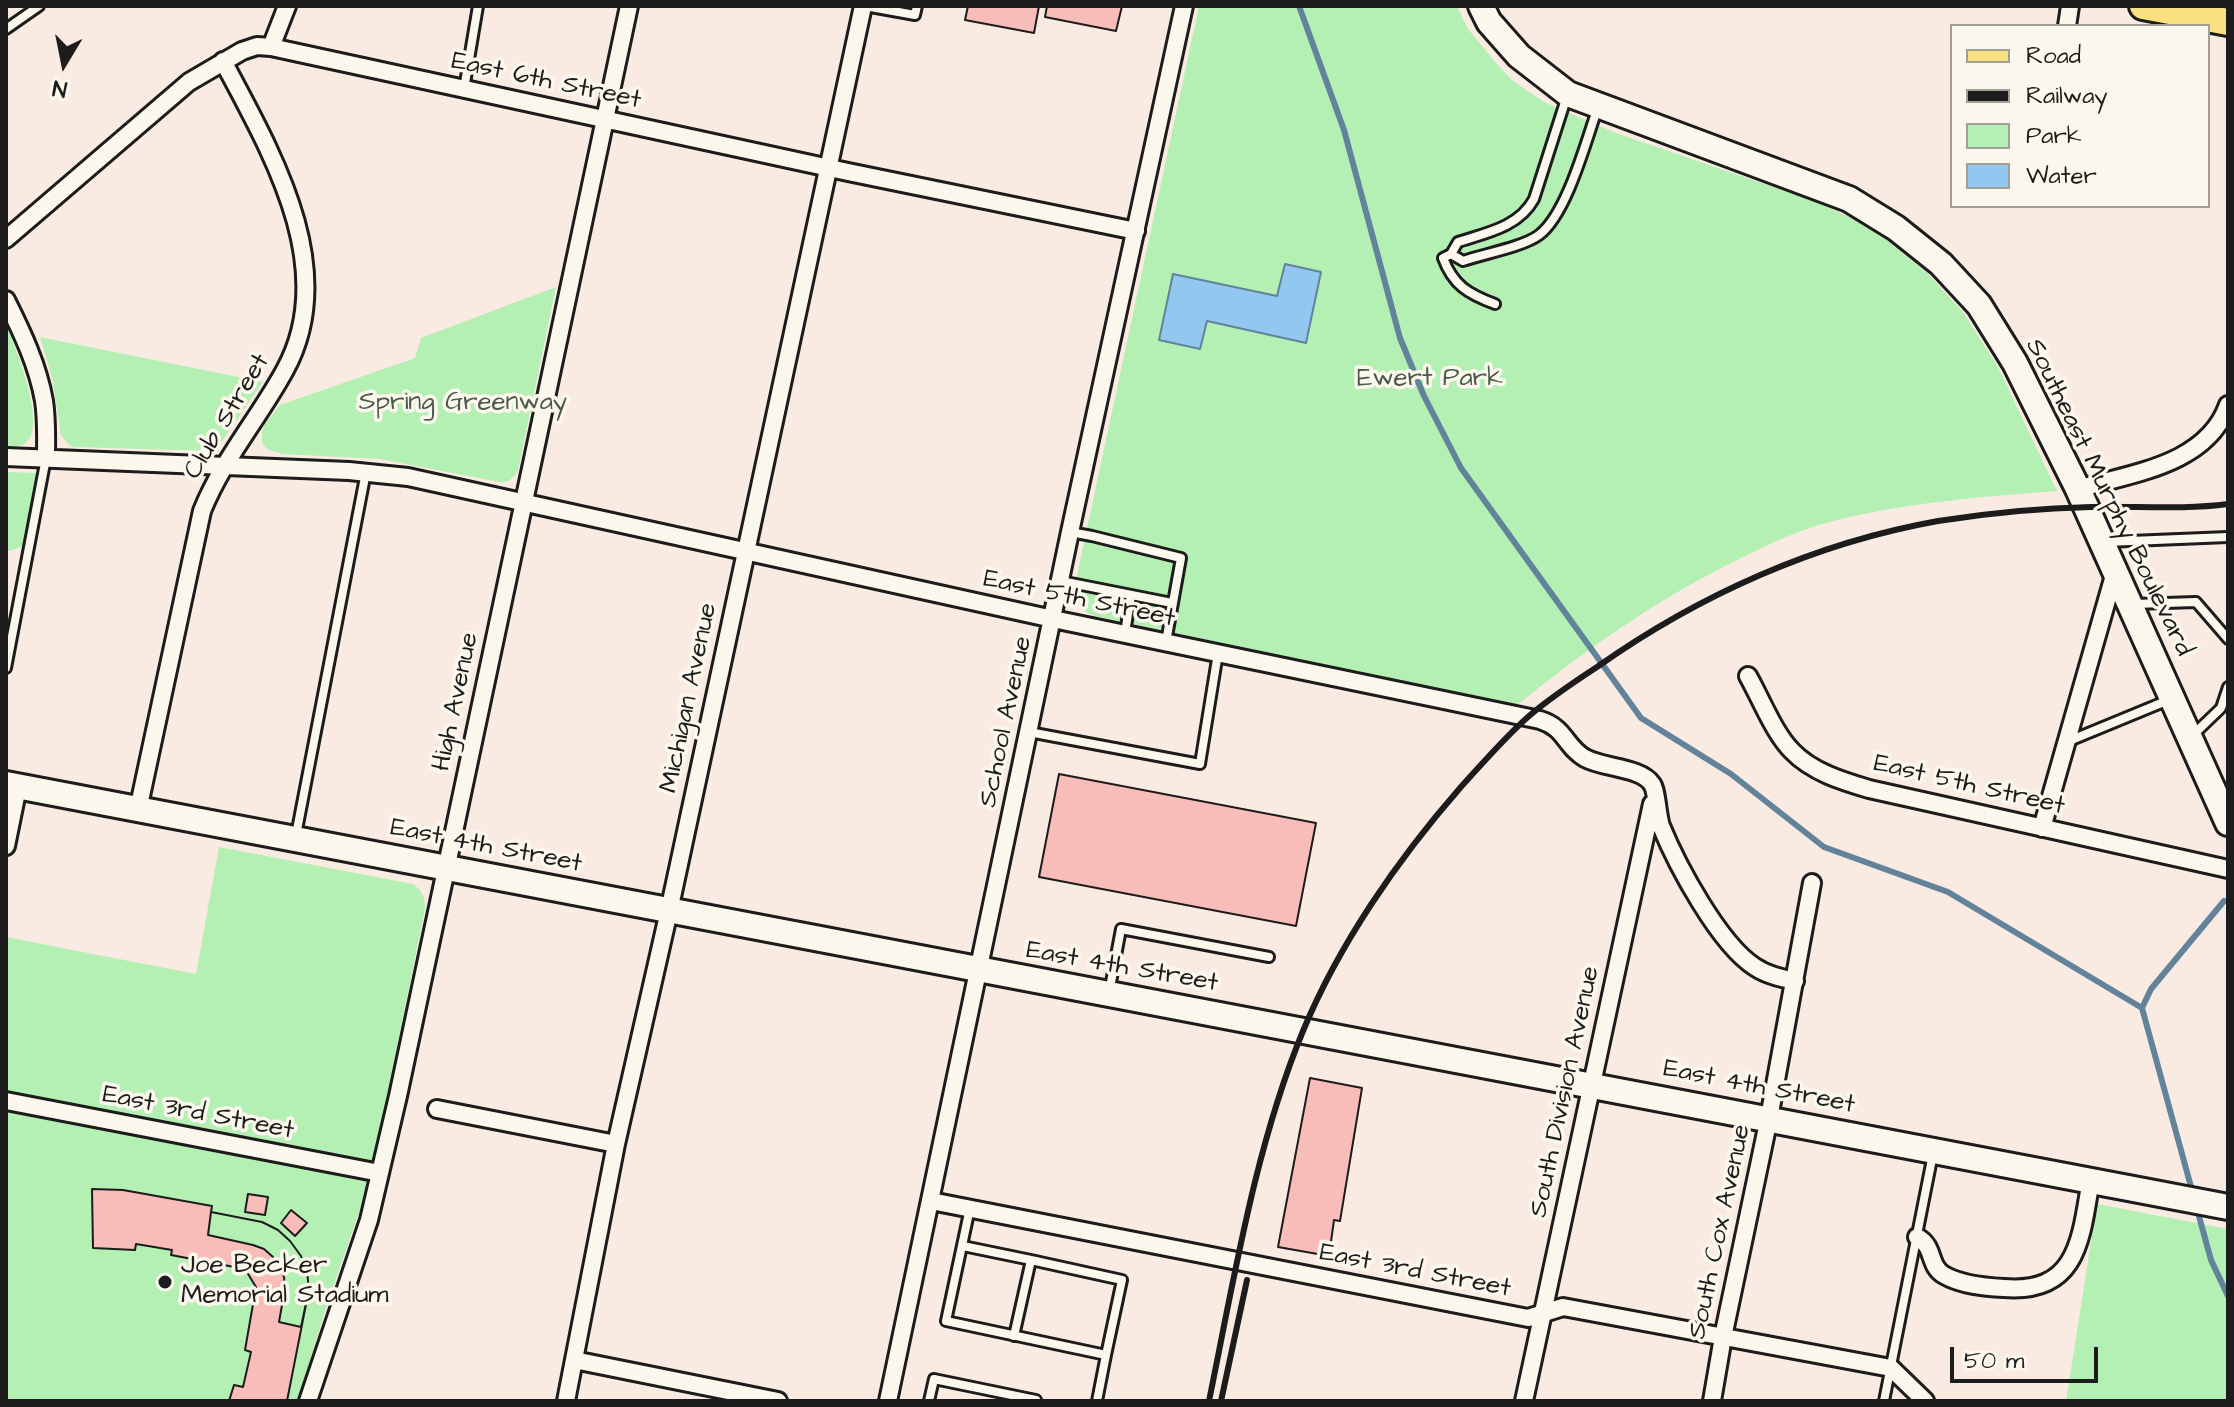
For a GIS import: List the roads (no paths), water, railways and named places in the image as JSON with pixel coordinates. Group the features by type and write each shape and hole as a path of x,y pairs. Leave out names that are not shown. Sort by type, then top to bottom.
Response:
{"main road":[{"path":"2143,6 2228,22"}],"street":[{"path":"271,47 287,6"},
{"name":"High Avenue","path":"310,1401 369,1220 380,1173 629,6"},
{"name":"Michigan Avenue","path":"566,1401 616,1144 864,6"},
{"name":"School Avenue","path":"888,1401 1184,6"},
{"name":"Southeast Murphy Boulevard","path":"1481,6 1489,22 1519,56 1568,94 1849,199 1896,228 1930,255 1979,305 2015,363 2078,489 2228,823"},
{"name":"East 6th Street","path":"6,239 189,82 249,48 271,47 1136,231"},
{"name":"Club Street","path":"138,810 197,529 209,492 223,466 286,368 299,336 305,293 300,239 288,196 260,132 223,61"},
{"path":"6,300 22,332 39,380 45,410 46,458"},
{"path":"2078,489 2182,456 2207,439 2220,423 2228,405"},
{"name":"East 5th Street","path":"6,457 366,472 408,477 745,553 1544,721 1560,730 1585,759 1645,778 1652,784 1655,794"},
{"path":"2042,828 2115,572"},
{"name":"East 5th Street","path":"1748,676 1789,749 1815,769 1842,781 2228,869"},
{"path":"6,846 12,786"},
{"name":"East 4th Street","path":"12,786 2228,1207"},
{"path":"1655,794 1663,830 1711,919 1753,966 1773,976 1795,981"},
{"name":"South Division Avenue","path":"1524,1401 1655,794"},
{"name":"South Cox Avenue","path":"1712,1401 1812,883"},
{"name":"East 3rd Street","path":"6,1101 380,1173"},
{"path":"437,1109 616,1144"},
{"path":"1917,1237 1928,1245 1937,1269 1952,1279 1993,1288 2042,1285 2055,1279 2072,1260 2091,1179"},
{"name":"East 3rd Street","path":"931,1201 1528,1318 1563,1307 1891,1368"},
{"path":"574,1360 778,1401"},
{"path":"1891,1368 1925,1401"}],"lane":[{"path":"6,29 39,6"},
{"path":"464,89 478,6"},
{"path":"864,6 915,15 917,6"},
{"path":"1495,304 1477,297 1453,281 1443,258 1451,254 1458,242 1497,229 1529,210 1568,94"},
{"path":"1451,254 1463,261 1538,236 1553,221 1564,202 1598,106"},
{"path":"1497,229 1503,248"},
{"path":"6,668 46,458"},
{"path":"295,839 366,472"},
{"path":"1070,532 1181,558 1166,643"},
{"path":"2101,542 2228,537"},
{"path":"1061,581 1172,603"},
{"path":"1125,634 1131,595"},
{"path":"2129,604 2196,602 2228,639"},
{"path":"1029,732 1200,764 1218,653"},
{"path":"2190,738 2221,708 2228,687"},
{"path":"2066,742 2172,699"},
{"path":"1109,994 1121,929 1269,957"},
{"path":"1884,1401 1934,1150"},
{"path":"970,1208 946,1321 1106,1355"},
{"path":"963,1246 1122,1280 1097,1401"},
{"path":"1014,1336 1031,1260"},
{"path":"929,1401 934,1379 1036,1400"}],"water":[{"path":"1285,264 1321,272 1306,343 1207,321 1200,349 1159,340 1173,274 1277,296"}],"waterway":[{"path":"1299,6 1344,130 1400,338 1424,396 1461,468 1641,718 1731,774 1824,847 1948,892 2142,1008"},
{"path":"2193,1194 2142,1008 2151,989 2224,901"},
{"path":"2197,1209 2211,1260 2228,1296"}],"railway":[{"path":"1209,1401 1259,1167 1286,1075 1318,998 1352,935 1414,844 1460,788 1529,716 1580,678 1676,617 1760,575 1847,543 1938,521 1995,513 2228,504"},
{"path":"1221,1401 1247,1280"}],"place":[{"name":"Joe Becker Memorial Stadium","path":"165,1282"}],"park label":[{"name":"Ewert Park","path":"1430,380"},
{"name":"Spring Greenway","path":"463,404"}]}
